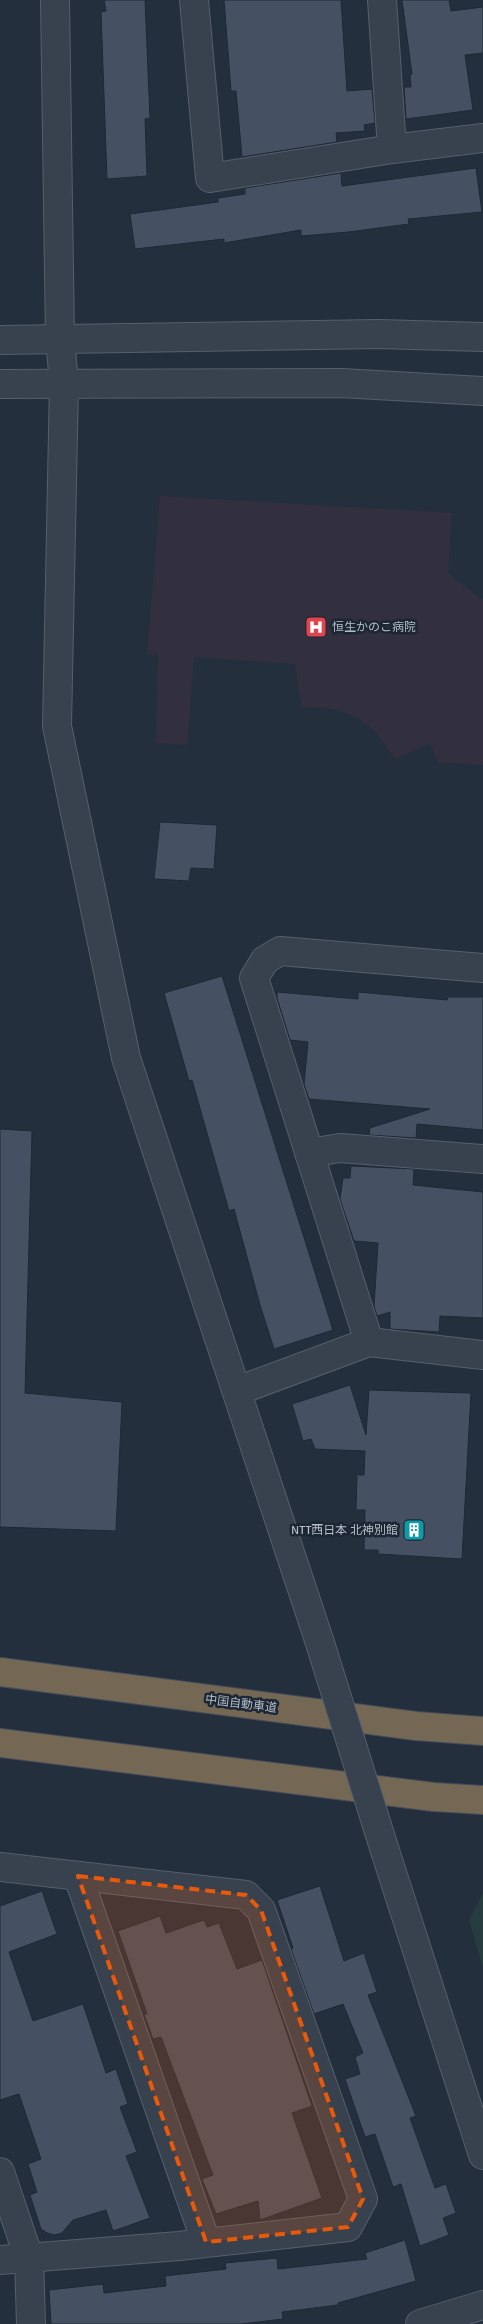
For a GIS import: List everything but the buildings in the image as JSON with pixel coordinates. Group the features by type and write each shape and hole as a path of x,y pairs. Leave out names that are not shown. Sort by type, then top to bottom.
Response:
{"highway":[{"name":"中国自動車道","path":"0,1672 416,1726 483,1730"},
{"path":"0,1743 434,1797 483,1800"}],"street":[{"path":"56,0 60,339 64,383 57,726 126,1058 320,1643 483,2155"},
{"path":"194,0 210,178 392,149 483,138"},
{"path":"382,0 392,149"},
{"path":"0,340 379,334 483,337"},
{"path":"0,384 341,383 483,390"},
{"path":"369,1342 254,978 265,960 280,951 483,968"},
{"path":"309,1153 340,1148 483,1159"},
{"path":"237,1391 369,1342 483,1355"},
{"path":"0,1867 246,1895 261,1910 363,2199 348,2227 206,2242 0,2260"},
{"path":"78,1876 206,2242"},
{"path":"0,2172 29,2258 31,2324"},
{"path":"420,2324 483,2305"}],"highlighted area":[{"path":"78,1876 246,1895 261,1910 363,2199 348,2227 206,2242"}],"shaded area":[{"name":"恒生かのこ病院","path":"160,496 452,513 448,574 483,600 483,765 438,762 430,743 395,759 375,731 358,718 338,710 319,707 302,708 295,664 194,657 187,745 156,743 158,655 147,654"}],"green space":[{"path":"483,1893 483,1967 469,1920"}],"place":[{"name":"恒生かのこ病院","path":"316,627"},
{"name":"NTT西日本 北神別館","path":"414,1530"}]}
